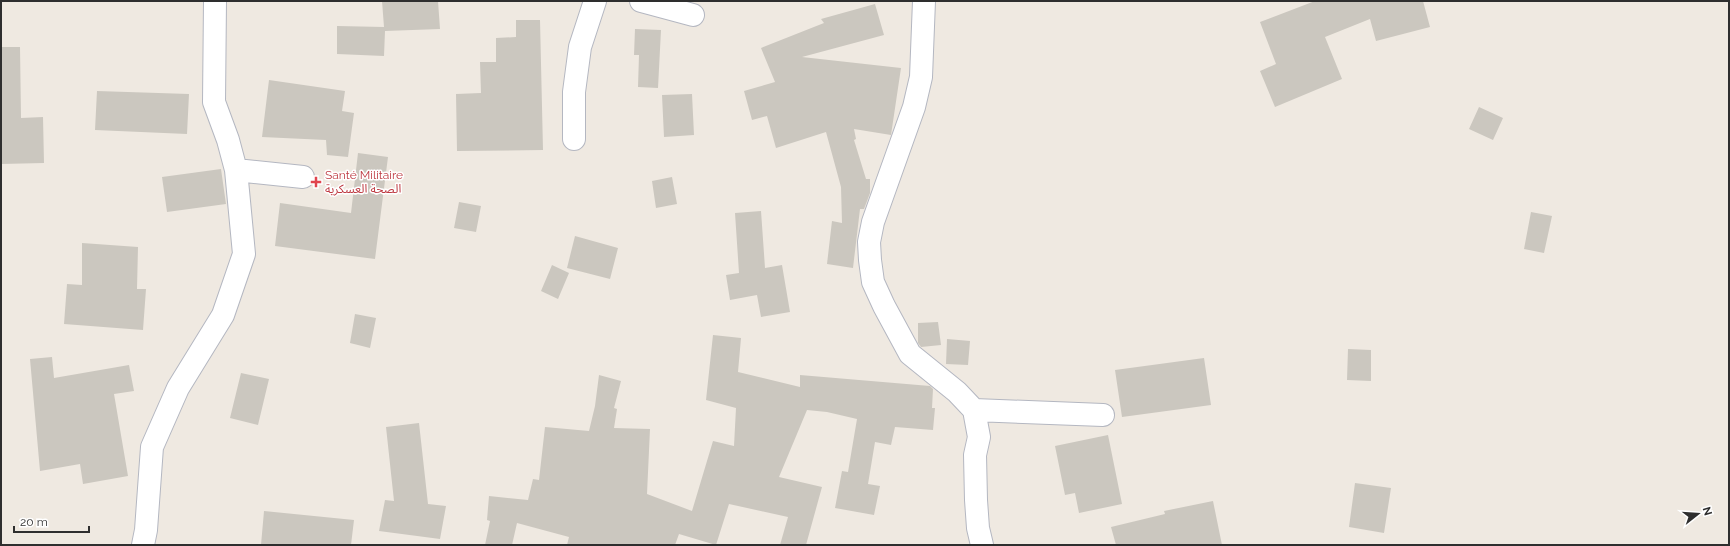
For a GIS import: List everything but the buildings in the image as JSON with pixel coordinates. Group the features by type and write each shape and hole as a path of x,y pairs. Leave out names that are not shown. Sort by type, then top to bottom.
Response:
{"street":[{"path":"143,545 146,530 152,447 178,388 223,315 244,254 236,170 228,140 214,102 215,1"},
{"path":"574,139 574,92 580,47 595,1"},
{"path":"641,1 693,15"},
{"path":"924,1 921,77 914,107 873,222 869,242 870,260 876,288 910,354 957,392 974,410 979,437 976,455 976,500 978,528 982,545"},
{"path":"236,170 303,177"},
{"path":"974,410 1103,415"}],"place":[{"name":"Santé Militaire الصحة العسكرية","path":"316,182"}]}
